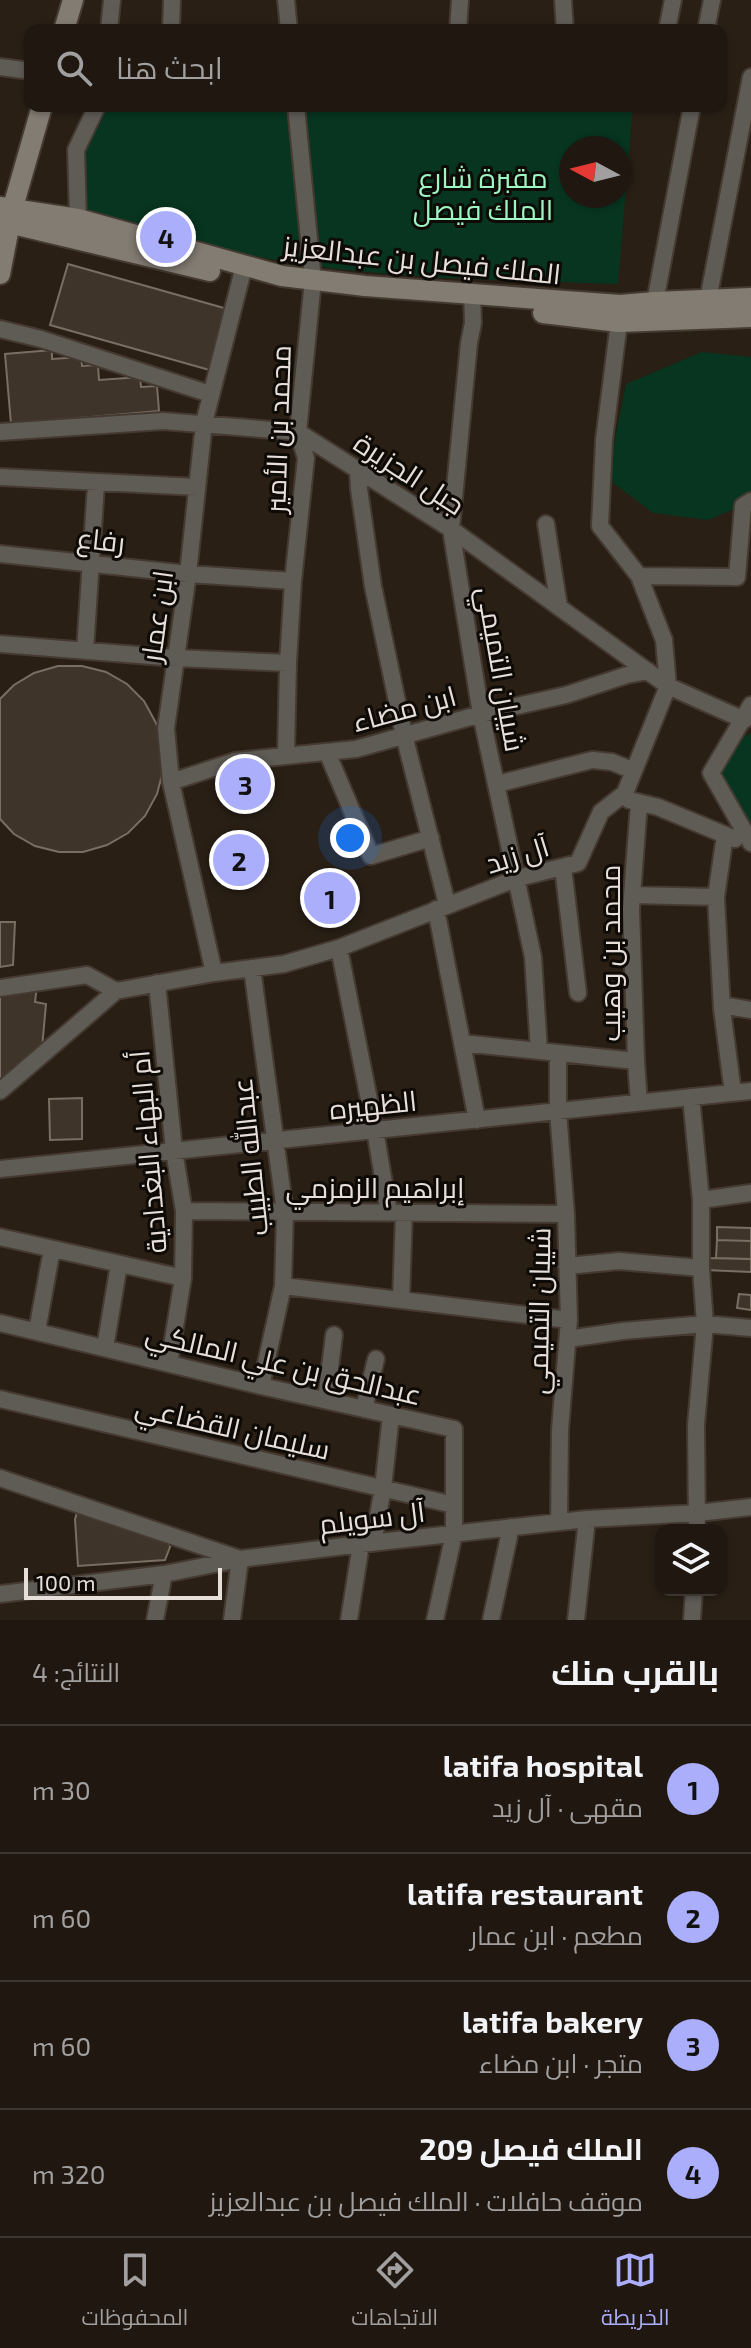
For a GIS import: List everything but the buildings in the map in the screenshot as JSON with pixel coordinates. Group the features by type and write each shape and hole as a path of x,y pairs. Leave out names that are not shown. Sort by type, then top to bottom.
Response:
{"street":[{"path":"52,24 58,0"},
{"path":"66,24 73,0"},
{"path":"110,24 112,0"},
{"path":"171,24 172,0"},
{"path":"286,0 288,24"},
{"path":"458,24 460,0"},
{"path":"563,0 565,24"},
{"path":"668,24 673,0"},
{"path":"707,24 712,0"},
{"path":"0,67 24,70"},
{"path":"708,300 751,77"},
{"path":"0,274 4,212 28,112"},
{"path":"4,212 40,112"},
{"path":"78,219 76,150 94,112"},
{"name":"محمد بن الأمير","path":"286,755 293,581 306,458 298,432 312,286 297,112"},
{"path":"655,302 691,112"},
{"name":"الملك فيصل بن عبدالعزيز","path":"4,212 242,272 312,286 473,299 620,305 751,298"},
{"name":"الملك فيصل بن عبدالعزيز","path":"4,212 78,219 242,272"},
{"name":"ابن عمار","path":"214,973 171,782 166,728 188,574 204,423 242,272"},
{"name":"الملك فيصل بن عبدالعزيز","path":"473,299 619,322 751,317"},
{"name":"شيبان التميمي","path":"473,299 451,529 481,714 533,957 539,1051"},
{"name":"آل زيد","path":"116,991 284,964 339,948 518,878 578,863 601,812 625,793 668,686 664,640 639,576 600,526 604,440 619,322"},
{"path":"0,329 41,339 210,394"},
{"name":"جبل الجزيرة","path":"0,432 163,421 298,432 451,529 668,686 747,713"},
{"path":"358,470 373,586 404,735 431,838 462,1043 477,1120"},
{"path":"0,477 197,487"},
{"path":"85,651 96,484"},
{"path":"639,576 737,577 743,506 751,501"},
{"path":"546,524 559,607"},
{"name":"رفاع","path":"0,554 188,574 293,581"},
{"path":"0,644 288,663"},
{"name":"ابن مضاء","path":"171,782 235,761 356,749 648,671"},
{"path":"747,713 711,773 751,844"},
{"path":"327,752 371,856 431,838"},
{"path":"497,784 592,760 612,762 634,771"},
{"path":"619,798 658,807 751,844"},
{"name":"محمد بن وهيب","path":"639,803 632,895 639,1102"},
{"path":"725,835 716,897 722,1005 733,1093"},
{"path":"563,867 578,993"},
{"path":"632,895 716,897"},
{"path":"339,948 375,1130 396,1213 401,1300"},
{"name":"عبدالله الطبيب","path":"252,968 285,1212 283,1286 261,1386"},
{"path":"0,988 87,975 116,991 0,1091"},
{"name":"أم البهاء البغدادية","path":"157,983 174,1151 184,1211 183,1278 169,1364"},
{"path":"722,1005 751,1010"},
{"path":"462,1043 636,1061"},
{"name":"شيبان التميمي","path":"558,1053 569,1320 560,1430 559,1522"},
{"name":"الظهيره","path":"0,1169 751,1091"},
{"path":"691,1097 701,1200 705,1324 696,1425 698,1522"},
{"path":"701,1200 751,1193"},
{"name":"إبراهيم الزمزمي","path":"184,1211 566,1214"},
{"path":"0,1237 183,1278"},
{"path":"37,1331 52,1249"},
{"path":"567,1266 619,1261 701,1268"},
{"path":"105,1348 119,1264"},
{"path":"283,1286 569,1320"},
{"name":"عبدالحق بن علي المالكي","path":"0,1323 454,1429 454,1534 435,1620"},
{"path":"568,1339 705,1324 751,1328"},
{"path":"326,1400 334,1335"},
{"path":"364,1409 376,1359"},
{"name":"سليمان القضاعي","path":"0,1399 454,1505"},
{"path":"349,1620 383,1488 391,1415"},
{"path":"0,1478 240,1559 232,1620"},
{"name":"آل سويلم","path":"0,1594 164,1574 240,1559 587,1519 698,1522 751,1507"},
{"path":"576,1620 587,1519"},
{"path":"491,1620 511,1527"},
{"path":"155,1620 164,1574"},
{"path":"692,1620 694,1596"}],"green space":[{"name":"مقبرة شارع الملك فيصل","path":"106,112 632,112 630,136 559,136 559,208 624,208 618,284 385,274 249,255 77,209 79,143"},
{"path":"702,352 751,357 751,497 749,503 708,520 653,513 607,478 626,384"},
{"path":"751,733 751,836 716,780 737,741"}],"place":[{"name":"الملك فيصل 209","path":"166,237"},
{"name":"latifa bakery","path":"245,784"},
{"name":"latifa restaurant","path":"239,860"},
{"name":"latifa hospital","path":"330,898"}]}
